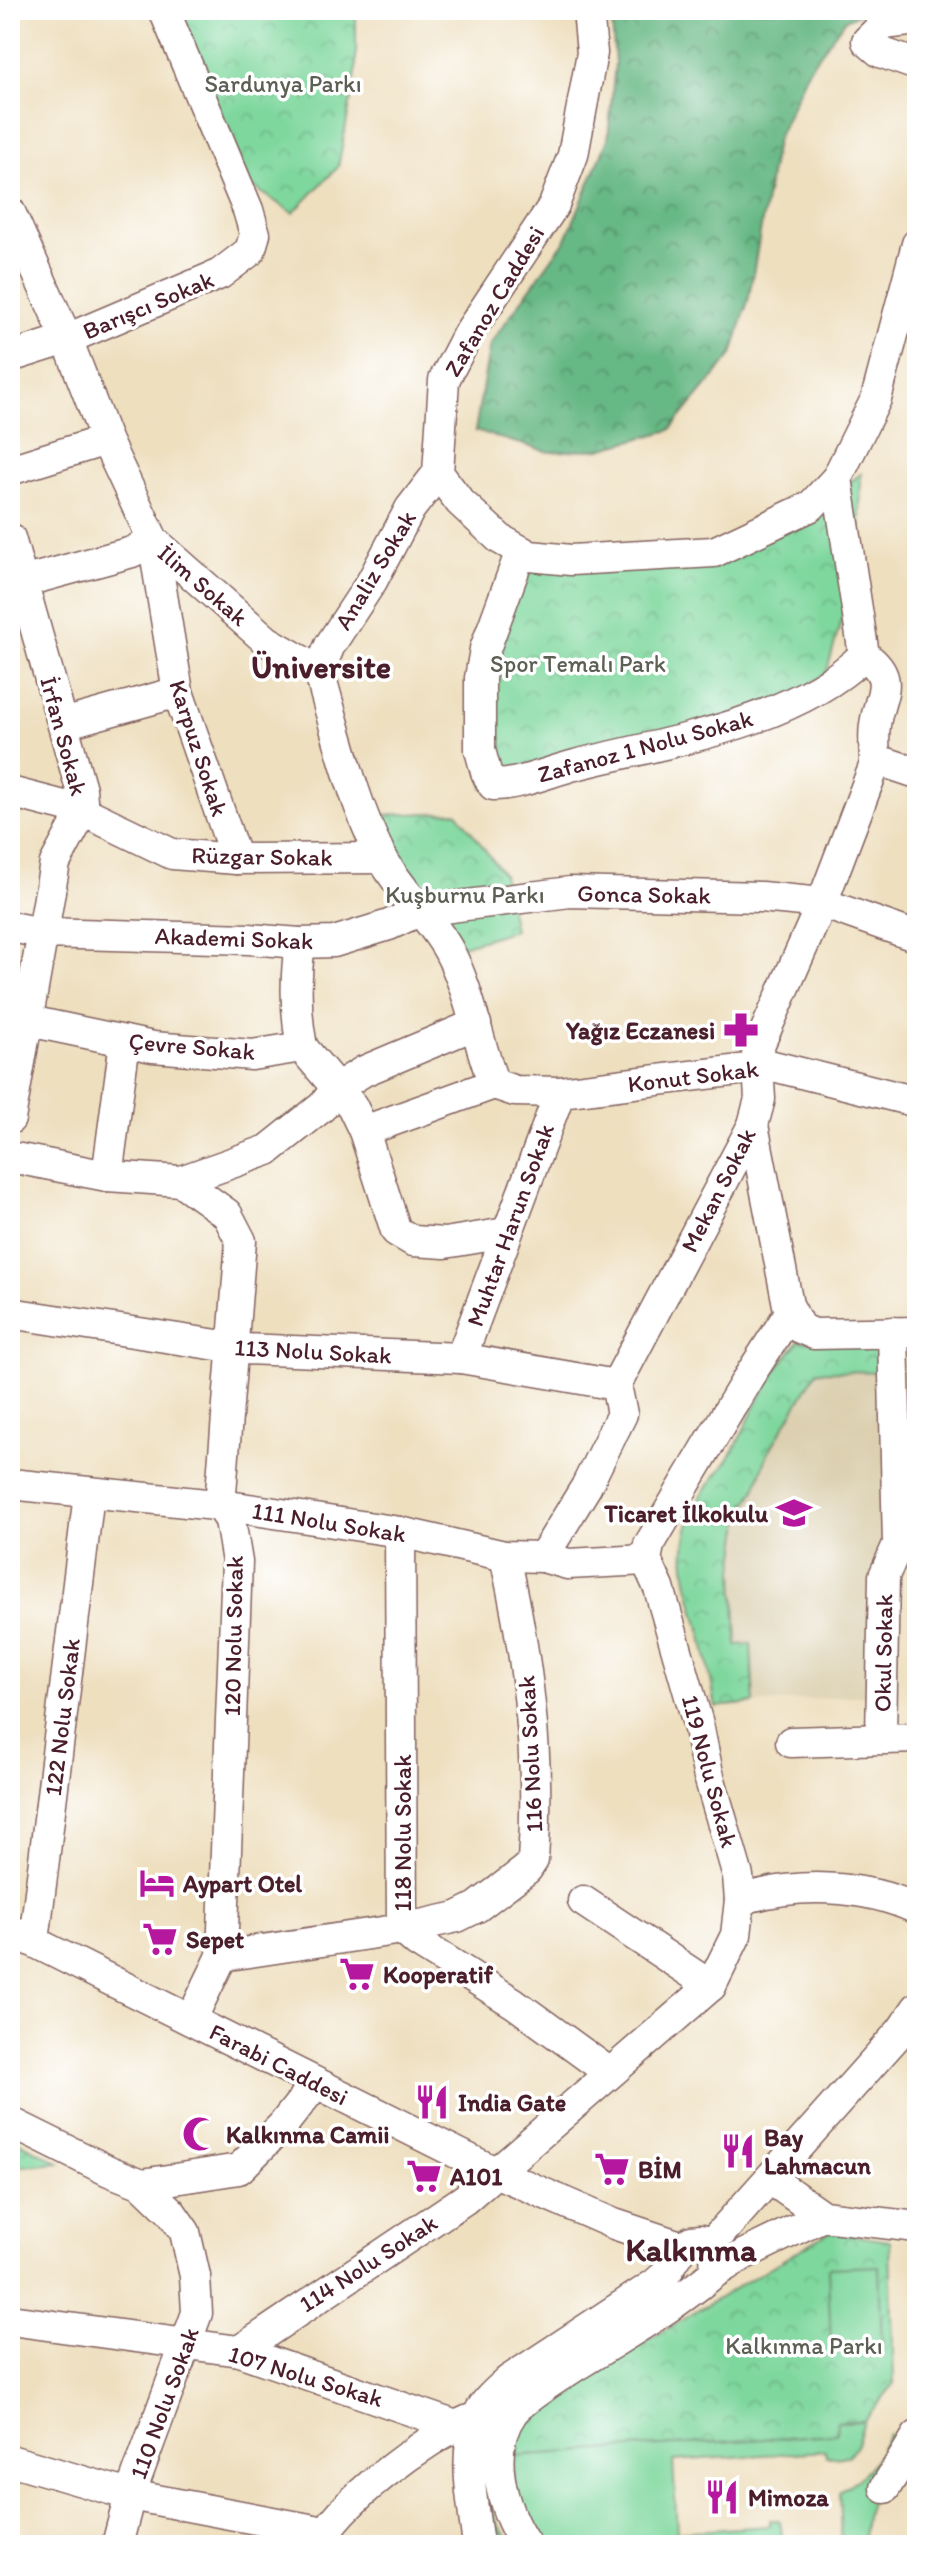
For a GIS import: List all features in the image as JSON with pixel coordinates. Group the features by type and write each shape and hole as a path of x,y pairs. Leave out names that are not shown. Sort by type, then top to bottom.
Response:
{"street":[{"name":"Barışcı Sokak","path":"67,339 220,274 250,251 255,234 248,210 164,10"},
{"name":"Zafanoz Caddesi","path":"438,473 444,380 468,334 554,205 573,155 592,53 588,10"},
{"path":"917,20 884,24 867,41 880,52 917,65"},
{"name":"İlim Sokak","path":"10,212 17,244 67,339 106,440 153,540 267,641 319,671"},
{"path":"438,473 460,502 500,539 530,556 571,560 714,552 811,506 837,478 876,399 917,244"},
{"path":"10,357 67,339"},
{"path":"10,470 106,440"},
{"name":"Analiz Sokak","path":"319,671 330,645 372,581 410,509 438,473"},
{"path":"837,478 864,655 877,665 884,682 883,702 875,722 875,764 887,763 917,773"},
{"name":"İrfan Sokak","path":"10,538 81,789 83,811 55,863 29,1021 16,1060 10,1119"},
{"path":"22,582 132,552 153,540"},
{"name":"Karpuz Sokak","path":"153,540 178,692 236,859"},
{"name":"Zafanoz 1 Nolu Sokak","path":"521,551 485,649 480,678 480,750 493,785 506,786 757,716 808,697 842,675 864,655"},
{"path":"319,671 355,795 382,858 448,950 476,1024 483,1057 494,1084"},
{"path":"63,724 178,692"},
{"name":"Mekan Sokak","path":"616,1385 753,1125 760,1099 757,1050 822,903 875,764"},
{"name":"Rüzgar Sokak","path":"10,792 83,811 172,854 236,859 382,858"},
{"name":"Gonca Sokak","path":"419,911 570,892 761,897 822,903 917,937"},
{"name":"Akademi Sokak","path":"10,927 44,933 334,942 389,925 419,911"},
{"path":"300,943 295,978 297,1022 302,1047 352,1106 364,1131 396,1231 413,1241 445,1243 506,1233"},
{"name":"Çevre Sokak","path":"29,1021 153,1047 252,1055 302,1047"},
{"path":"10,1157 107,1176 181,1181 268,1150 322,1107 338,1087 364,1071 476,1024"},
{"path":"107,1176 125,1041"},
{"name":"Konut Sokak","path":"560,1092 773,1066 917,1102"},
{"path":"364,1131 494,1084 515,1091 560,1092"},
{"name":"Muhtar Harun Sokak","path":"461,1358 560,1092"},
{"path":"753,1125 791,1311 800,1328 814,1334 905,1332"},
{"name":"120 Nolu Sokak","path":"181,1181 227,1214 241,1241 230,1347 220,1505 230,1520 237,1562 222,1956 191,2020"},
{"path":"646,1560 649,1545 791,1311"},
{"name":"113 Nolu Sokak","path":"10,1313 230,1347 461,1358 616,1385"},
{"name":"Okul Sokak","path":"881,1737 884,1576 908,1543 905,1332"},
{"path":"543,1557 586,1487 622,1414 616,1385"},
{"name":"111 Nolu Sokak","path":"10,1484 220,1505 400,1532 505,1556 543,1557 568,1564 646,1560"},
{"name":"122 Nolu Sokak","path":"22,1935 89,1494"},
{"name":"118 Nolu Sokak","path":"400,1532 402,1929 417,1942 514,2003 610,2073"},
{"name":"116 Nolu Sokak","path":"222,1956 402,1929 457,1917 477,1907 523,1874 533,1860 536,1785 527,1669 505,1556"},
{"name":"119 Nolu Sokak","path":"495,2172 711,1986 736,1935 740,1900 738,1876 659,1588 646,1560"},
{"path":"791,1742 917,1738"},
{"path":"740,1900 762,1893 850,1889 900,1901 917,1909"},
{"path":"583,1901 711,1986"},
{"name":"Farabi Caddesi","path":"22,1935 495,2172 614,2224 702,2255"},
{"path":"526,2545 516,2531 507,2508 499,2464 501,2441 513,2412 548,2384 665,2310 702,2255 901,2031 917,2008"},
{"path":"142,2184 239,2169 282,2126 316,2083"},
{"name":"110 Nolu Sokak","path":"10,2122 142,2184 171,2212 185,2232 195,2276 197,2313 130,2495 117,2545"},
{"name":"114 Nolu Sokak","path":"239,2351 465,2199 495,2172"},
{"path":"770,2179 823,2216 917,2227"},
{"path":"10,2460 130,2495 322,2538 370,2487 416,2450 467,2421 509,2380 664,2276 702,2255 745,2254 823,2216"},
{"name":"107 Nolu Sokak","path":"10,2320 239,2351 467,2421"},
{"path":"467,2421 478,2545"},
{"path":"885,2488 917,2436"}],"shaded area":[{"name":"Ticaret İlkokulu","path":"799,1341 902,1377 873,1694 716,1707 703,1639 683,1562 688,1528 700,1498 732,1454 759,1396 780,1363"}],"green space":[{"name":"Sardunya Parkı","path":"179,10 356,10 356,73 338,167 293,213 249,184"},
{"path":"611,10 867,10 845,20 808,70 776,141 749,297 732,355 670,430 600,449 549,452 475,431 490,344 566,239 608,139 615,63"},
{"name":"Spor Temalı Park","path":"861,474 859,557 826,674 765,711 483,788 488,623 516,566 770,539"},
{"name":"Kuşburnu Parkı","path":"457,812 503,874 514,930 446,951 383,815"},
{"path":"799,1341 884,1346 899,1372 817,1371 768,1453 755,1490 742,1512 734,1570 737,1645 751,1644 754,1703 716,1707 686,1571 686,1538 703,1493 730,1457 769,1381"},
{"path":"10,2137 59,2163 10,2167"},
{"name":"Kalkınma Parkı","path":"830,2232 890,2241 894,2384 864,2421 838,2422 837,2434 514,2456 521,2428 547,2400"},
{"path":"879,2266 882,2347 831,2349 828,2268"},
{"path":"864,2421 857,2444 848,2456 826,2457 825,2451 673,2461 677,2532 770,2526 770,2520 780,2520 783,2543 841,2540 839,2492 869,2467 889,2434 902,2442 869,2503 865,2545 544,2545 528,2525 518,2504 514,2456 836,2434 837,2422"},
{"path":"485,2490 498,2525 512,2545 488,2545"}],"place":[{"name":"Yağız Eczanesi","path":"741,1030"},
{"name":"Ticaret İlkokulu","path":"794,1513"},
{"name":"Aypart Otel","path":"157,1883"},
{"name":"Sepet","path":"160,1939"},
{"name":"Kooperatif","path":"357,1974"},
{"name":"India Gate","path":"432,2102"},
{"name":"Kalkınma Camii","path":"200,2134"},
{"name":"Bay Lahmacun","path":"738,2151"},
{"name":"BİM","path":"612,2169"},
{"name":"A101","path":"424,2176"},
{"name":"Mimoza","path":"722,2497"}],"district":[{"name":"Üniversite","path":"321,667"},
{"name":"Kalkınma","path":"691,2250"}]}
